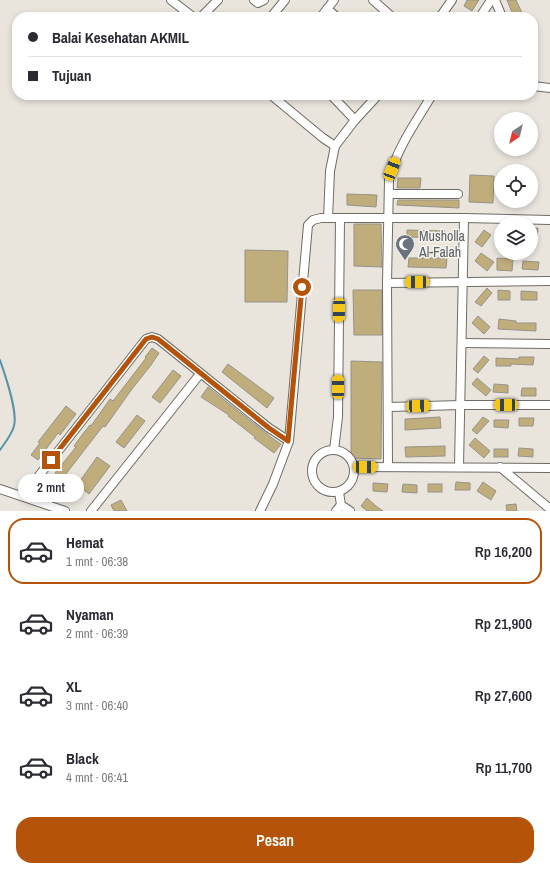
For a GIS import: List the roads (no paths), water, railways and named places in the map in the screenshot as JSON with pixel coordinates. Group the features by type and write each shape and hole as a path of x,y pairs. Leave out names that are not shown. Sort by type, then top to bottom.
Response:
{"street":[{"path":"171,0 187,12"},
{"path":"206,12 218,0"},
{"path":"254,0 258,3 264,0"},
{"path":"275,12 285,0"},
{"path":"325,12 334,0"},
{"path":"373,0 386,12"},
{"path":"444,12 452,0"},
{"path":"483,12 491,0"},
{"path":"496,0 500,12"},
{"path":"327,9 331,12"},
{"path":"538,87 550,88"},
{"path":"277,100 333,145"},
{"path":"336,100 355,120"},
{"path":"322,218 330,184 333,145 373,100"},
{"path":"388,466 389,407 387,283 389,180 399,151 429,100"},
{"path":"389,194 458,194"},
{"path":"260,511 273,484 288,441 308,225 310,222 322,218 464,218 550,220"},
{"path":"334,450 338,417 340,218"},
{"path":"459,466 464,218"},
{"path":"387,283 550,281"},
{"path":"23,496 146,339 152,337 158,339 200,374 288,441"},
{"path":"462,343 550,344"},
{"path":"91,511 200,374"},
{"path":"389,407 461,404 550,405"},
{"path":"334,450 342,452 347,456 352,461 354,467 354,475 351,484 339,492 331,492 320,488 314,480 312,468 317,458 322,453 334,450"},
{"path":"354,467 459,466 550,468"},
{"path":"500,467 549,509"},
{"path":"0,489 65,511"},
{"path":"339,492 339,508 350,511"}],"waterway":[{"path":"0,360 13,402 15,419 12,432 0,450"}],"place":[{"name":"Musholla Al-Falah","path":"405,261"}]}
